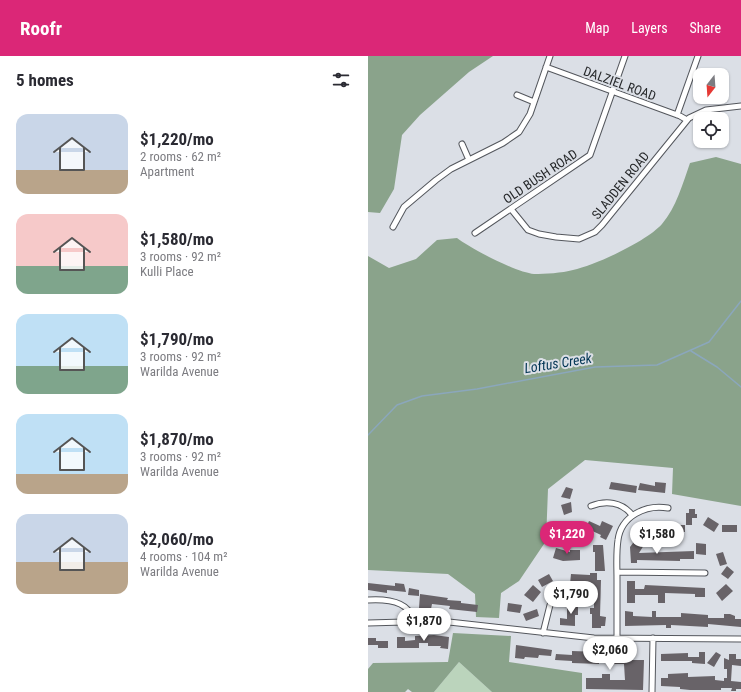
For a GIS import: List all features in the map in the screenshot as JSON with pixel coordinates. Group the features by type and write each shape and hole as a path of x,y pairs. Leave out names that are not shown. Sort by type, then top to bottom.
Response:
{"street":[{"path":"393,227 404,207 412,198 451,169 514,136 527,121 550,56"},
{"name":"OLD BUSH ROAD","path":"474,233 590,155 625,56"},
{"path":"677,115 698,56"},
{"name":"DALZIEL ROAD","path":"546,67 677,115 686,120"},
{"path":"517,95 534,102"},
{"name":"SLADDEN ROAD","path":"511,209 521,223 533,232 570,239 588,236 602,224 686,120 706,110 741,106"},
{"path":"462,144 469,160"},
{"path":"591,506 599,503 612,503 624,507 632,516"},
{"path":"617,638 617,572 619,533 632,516 647,508 668,508"},
{"path":"617,572 705,573"},
{"path":"368,600 382,600 402,604 408,610 410,621"},
{"path":"543,633 550,605"},
{"path":"368,623 410,621 454,622 582,637 741,639"},
{"path":"652,692 653,638"}],"green space":[{"path":"368,56 493,56 469,72 420,115 402,135 394,189 380,213 368,212"},
{"path":"716,157 741,164 741,506 672,494 673,468 585,460 548,489 546,541 519,581 501,593 499,618 476,617 475,594 448,574 368,570 368,256 389,268 416,259 437,240 457,238 472,248 526,273 534,274 569,271 594,263 620,252 655,231 667,218 671,211 679,195 690,163"},
{"path":"453,633 511,636 509,662 582,673 582,692 492,692 459,662 434,692 412,692 408,689 405,692 368,692 368,669 373,663 448,662"},
{"path":"459,662 492,692 434,692"}],"building":[{"path":"611,482 637,486 636,493 609,489"},
{"path":"655,482 666,483 665,493 638,490 640,483 655,486"},
{"path":"566,487 573,489 570,499 561,497"},
{"path":"571,502 572,512 564,515 561,505"},
{"path":"689,509 695,509 697,518 692,518 692,525 686,525 686,513 689,513"},
{"path":"708,517 719,524 714,532 703,525"},
{"path":"589,521 600,526 602,521 613,526 606,540 600,537 601,535 586,528"},
{"path":"565,522 576,532 571,537 560,527"},
{"path":"671,525 685,525 685,532 666,532 666,535 653,534 653,527 671,528"},
{"path":"722,525 737,525 737,532 722,532"},
{"path":"634,528 650,531 648,539 632,536"},
{"path":"636,539 644,545 639,553 694,551 694,559 680,559 680,561 637,560 637,563 631,563 630,547"},
{"path":"696,543 706,544 706,555 696,554"},
{"path":"593,545 603,545 605,571 595,571 595,552 593,552"},
{"path":"556,548 570,552 570,550 580,550 580,560 563,561 553,558"},
{"path":"723,552 727,564 720,566 716,554"},
{"path":"727,566 734,572 728,579 721,574"},
{"path":"590,573 597,573 597,580 601,580 600,616 606,617 605,626 601,626 601,628 592,628 592,614 590,614 590,608 594,608 594,600 589,600 589,586 570,584 571,574 590,575"},
{"path":"549,574 553,581 542,587 538,580"},
{"path":"627,581 635,581 635,589 644,589 645,585 705,588 705,597 695,597 695,594 665,593 665,603 658,603 658,595 635,595 635,603 627,603"},
{"path":"368,583 395,586 395,583 404,584 406,592 387,590 387,593 368,590"},
{"path":"726,584 733,591 722,601 716,593"},
{"path":"533,585 541,592 533,602 524,595"},
{"path":"409,588 419,590 419,596 408,595"},
{"path":"420,594 448,598 447,600 461,601 461,603 478,605 477,612 449,609 450,606 432,604 431,609 419,608"},
{"path":"571,601 578,601 578,615 575,615 575,626 560,625 560,618 567,619 567,608 571,608"},
{"path":"508,603 522,605 520,613 507,611"},
{"path":"537,609 539,616 526,621 523,614"},
{"path":"625,611 633,612 633,616 652,617 652,611 656,611 656,617 681,617 681,613 708,615 708,618 724,618 724,614 730,614 735,616 735,619 741,619 741,627 708,624 708,627 671,625 671,628 666,628 666,625 625,626"},
{"path":"434,635 449,637 448,649 440,648 441,646 428,646 428,643 419,643 419,648 397,648 397,637 405,637 405,641 415,640 415,636"},
{"path":"368,638 376,638 376,641 388,641 388,648 378,648 378,645 368,645"},
{"path":"516,645 552,650 551,656 539,655 538,658 515,658"},
{"path":"572,651 599,652 599,658 609,658 609,651 620,652 620,660 644,660 643,690 586,689 586,678 602,678 602,674 610,674 610,680 625,680 624,664 599,662 599,664 572,663 572,661 555,660 556,654 572,655"},
{"path":"699,652 705,652 705,664 692,663 692,661 661,661 661,654 688,653 688,657 699,657"},
{"path":"716,652 721,655 714,667 707,663"},
{"path":"729,654 736,654 736,659 741,659 741,666 732,665 731,681 741,682 741,689 736,689 736,691 731,691 732,688 721,688 721,690 690,690 680,689 680,687 661,686 661,678 668,678 668,674 688,673 688,677 715,676 715,680 724,681 724,678 727,678 727,669 724,669 724,658 729,660"}],"waterway":[{"name":"Loftus Creek","path":"368,435 397,405 422,396 477,389 595,367 657,365 709,342 741,301"},
{"path":"691,351 717,367 741,387"}]}
